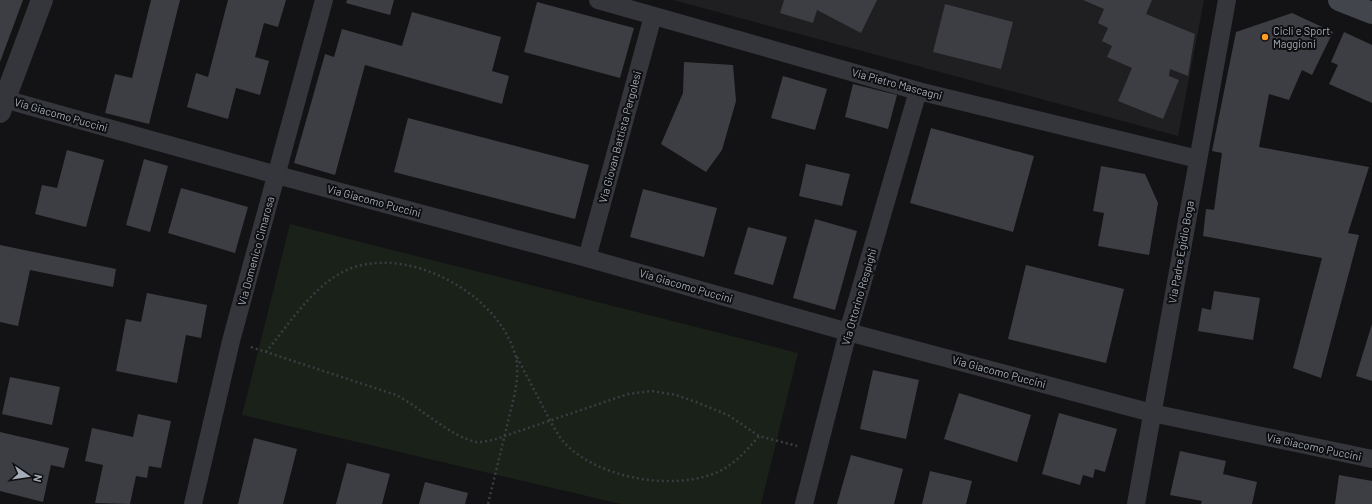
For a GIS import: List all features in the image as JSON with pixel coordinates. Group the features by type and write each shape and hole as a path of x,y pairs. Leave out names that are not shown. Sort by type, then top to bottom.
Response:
{"main road":[{"path":"1339,0 1372,13"}],"street":[{"path":"2,105 42,0"},
{"name":"Via Domenico Cimarosa","path":"193,504 231,341 324,0"},
{"name":"Via Pietro Mascagni","path":"598,0 918,91 1198,160"},
{"name":"Via Padre Egidio Boga","path":"1136,504 1227,0"},
{"name":"Via Giovan Battista Pergolesi","path":"587,258 653,16"},
{"name":"Via Ottorino Respighi","path":"804,504 848,332 918,91"},
{"name":"Via Giacomo Puccini","path":"2,105 277,175 587,258 848,332 1152,413 1372,459"}],"path":[{"path":"266,352 319,290 336,277 358,266 380,263 402,264 426,270 447,279 466,291 488,309 507,333 516,354 562,440 581,456 608,470 634,477 665,482 693,480 719,472 737,460 758,436"},
{"path":"231,341 396,395 466,438 478,442 493,440 628,394 652,392 676,395 728,415 758,436 818,450"},
{"path":"488,504 517,381 516,354"}],"shaded area":[{"path":"673,0 1204,0 1178,136"},
{"path":"290,224 798,353 761,504 621,504 242,415"}],"building":[{"path":"0,0 23,0 0,62"},
{"path":"151,0 180,0 149,124 105,113 115,74 132,78"},
{"path":"228,0 286,0 278,27 264,23 255,57 269,61 260,95 236,88 228,119 187,107 196,73 208,77"},
{"path":"347,0 394,0 390,15 346,3"},
{"path":"784,0 877,0 861,33 817,10 813,23 780,13"},
{"path":"1083,0 1152,0 1146,14 1195,34 1188,76 1170,69 1169,76 1179,80 1163,119 1118,101 1132,68 1107,57 1112,46 1102,41 1108,28 1098,23 1104,9"},
{"path":"537,2 634,28 620,78 524,52"},
{"path":"945,4 1013,22 1001,69 933,52"},
{"path":"412,12 501,37 492,71 509,76 502,104 365,65 335,175 294,163 325,54 334,57 342,29 402,46"},
{"path":"1292,13 1333,32 1312,75 1302,70 1289,100 1269,94 1259,147 1369,167 1348,233 1359,235 1321,378 1293,368 1322,258 1203,236 1206,209 1214,210 1222,153 1212,151 1236,32"},
{"path":"1344,32 1372,45 1372,103 1329,84 1338,65 1331,62"},
{"path":"684,62 733,65 736,101 722,150 706,172 661,144 683,93"},
{"path":"783,76 827,89 815,130 771,118"},
{"path":"853,84 897,95 888,129 845,117"},
{"path":"408,118 589,165 575,219 394,172"},
{"path":"931,128 1034,156 1013,232 910,203"},
{"path":"67,150 104,160 86,227 35,214 42,185 57,188"},
{"path":"144,159 168,166 150,232 126,225"},
{"path":"806,164 850,174 842,206 799,196"},
{"path":"1101,166 1145,174 1158,203 1149,255 1098,246 1104,213 1093,211"},
{"path":"181,188 248,207 235,253 168,233"},
{"path":"643,189 717,208 704,257 630,237"},
{"path":"815,219 857,231 835,310 793,298"},
{"path":"748,227 787,237 773,285 734,274"},
{"path":"0,245 116,269 113,287 30,270 18,326 0,322"},
{"path":"1026,265 1124,289 1106,363 1008,339"},
{"path":"1214,291 1260,298 1253,340 1198,331 1202,308 1211,310"},
{"path":"147,293 207,305 201,338 186,335 177,383 116,371 126,319 141,322"},
{"path":"1372,324 1372,381 1356,376"},
{"path":"873,370 919,380 906,439 860,429"},
{"path":"10,377 60,387 52,425 2,414"},
{"path":"959,393 1031,415 1017,462 944,439"},
{"path":"1059,413 1117,429 1105,472 1095,469 1093,478 1083,475 1080,485 1042,474"},
{"path":"138,414 171,421 161,468 149,466 147,478 136,476 130,504 95,503 103,465 85,461 92,428 133,437"},
{"path":"0,432 69,448 64,468 51,465 43,502 0,491"},
{"path":"254,438 297,449 283,504 238,504"},
{"path":"1180,451 1226,461 1223,474 1257,482 1252,504 1201,504 1202,501 1170,495"},
{"path":"851,455 903,469 894,504 837,504"},
{"path":"347,463 390,474 382,504 336,504"},
{"path":"930,471 972,481 966,504 922,504"},
{"path":"1339,475 1372,481 1372,504 1335,504"},
{"path":"425,482 468,493 465,504 419,504"}],"place":[{"name":"Cicli e Sport Maggioni","path":"1265,37"}]}
